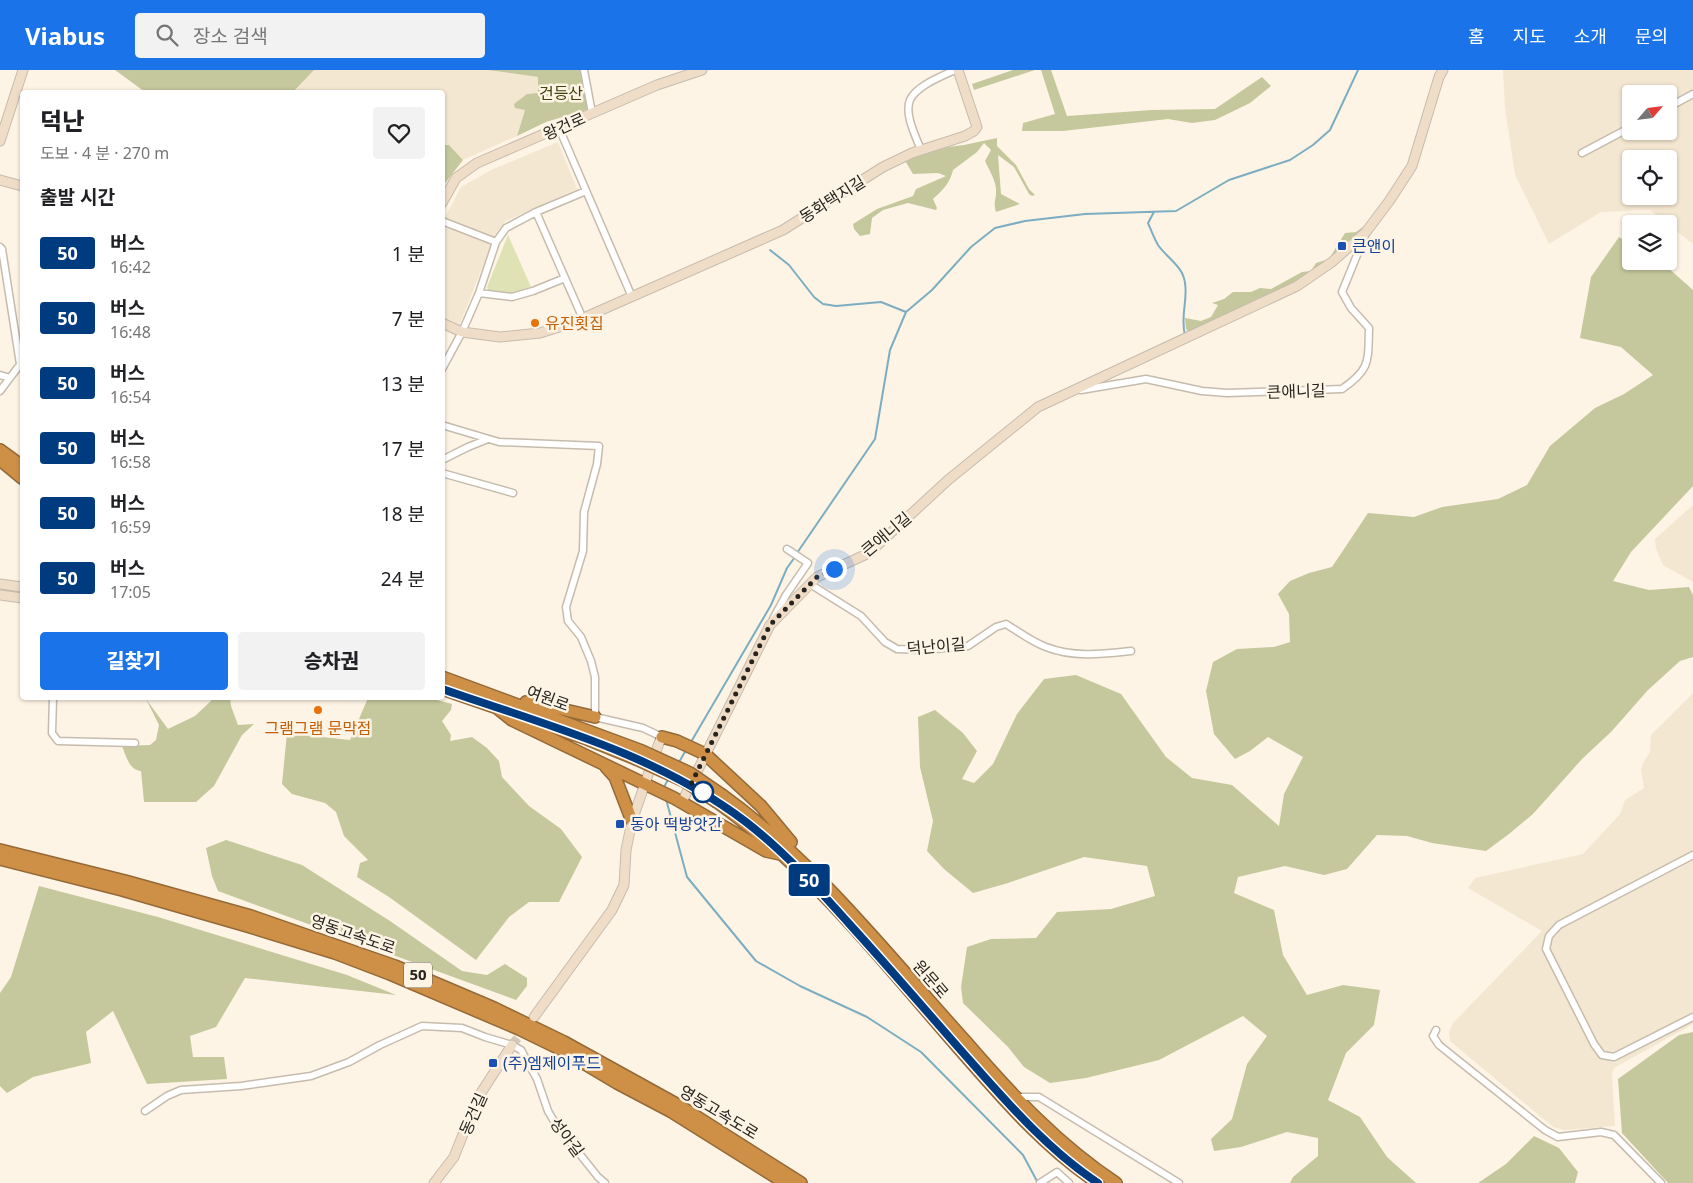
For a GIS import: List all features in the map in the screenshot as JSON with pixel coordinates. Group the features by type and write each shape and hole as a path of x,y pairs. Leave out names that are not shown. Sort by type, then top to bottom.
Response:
{"highway":[{"path":"1,452 20,465"},
{"path":"1,452 20,476"},
{"name":"여원로","path":"445,678 499,703 690,773 720,798"},
{"name":"여원로","path":"445,690 499,703"},
{"path":"499,703 544,705 595,717"},
{"path":"499,703 512,720 656,788 766,851 782,854"},
{"path":"662,736 702,752 761,806 816,876"},
{"path":"602,762 615,777 632,821"},
{"name":"원문로","path":"720,798 751,816 779,839 864,926 1015,1097 1062,1143 1091,1167 1116,1183"},
{"name":"원문로","path":"720,798 810,881 997,1092 1056,1151 1098,1183"},
{"name":"영동고속도로","path":"0,850 125,881 251,916 395,966 494,1008 564,1042 678,1105 801,1183"},
{"name":"영동고속도로","path":"0,859 122,890 247,926 335,953 390,974 560,1049 617,1083 672,1112 785,1183"}],"street":[{"path":"0,141 23,70"},
{"path":"584,70 592,114"},
{"name":"왕건로","path":"445,198 456,178 477,163 657,85 702,70"},
{"path":"922,150 912,128 909,114 910,100 920,89 935,79 956,70"},
{"name":"동화택지길","path":"445,325 462,332 500,337 540,333 583,319 784,230 883,167 974,131 977,127 956,70"},
{"name":"큰애니길","path":"678,800 770,625 817,577 869,553 948,480 1038,407 1297,286 1332,262 1366,232 1412,166 1443,70"},
{"path":"1678,102 1693,94"},
{"path":"559,128 632,297"},
{"path":"1582,153 1622,132"},
{"path":"0,180 20,185"},
{"path":"445,363 462,332 479,293 496,242 506,228 536,212 586,191"},
{"path":"536,212 583,319"},
{"path":"445,222 496,242"},
{"name":"큰애니길","path":"1070,392 1146,379 1202,391 1227,393 1342,390 1356,380 1368,362 1369,328 1351,308 1342,292 1366,232"},
{"path":"0,247 2,249 20,357"},
{"path":"479,293 512,297 565,278"},
{"path":"0,391 20,364"},
{"path":"0,375 10,378"},
{"path":"445,426 499,442 599,446 584,512 583,551 566,607 568,620 581,637 591,661 595,677 595,717 643,728 662,736 632,821 626,850 624,885 612,910 534,1017"},
{"path":"445,458 488,439"},
{"path":"445,474 513,493"},
{"path":"770,625 786,595 808,563 788,550"},
{"path":"0,584 20,587"},
{"name":"덕난이길","path":"810,584 861,616 885,642 897,649 923,650 968,646 996,627 1006,624 1047,648 1076,654 1131,651"},
{"path":"0,595 20,598"},
{"path":"53,700 52,733 58,741 135,743"},
{"path":"1693,855 1559,925 1549,936 1546,949 1594,1044 1602,1056 1614,1057 1693,1017"},
{"path":"145,1111 167,1096 181,1090 241,1086 311,1076 349,1062 380,1045 422,1026 462,1028 512,1045"},
{"path":"1436,1030 1433,1036 1439,1045 1545,1130 1558,1137 1602,1132 1614,1134 1661,1183"},
{"name":"성아길","path":"512,1045 521,1050 537,1079 548,1111 555,1123 597,1180 605,1183"},
{"name":"동건길","path":"434,1183 454,1157 477,1099 512,1045"},
{"path":"1015,1097 1039,1096 1179,1183"},
{"path":"1040,1183 1057,1172 1069,1183"}],"shaded area":[{"path":"314,70 488,70 538,77 538,93 525,110 517,136 463,160 449,145 445,146 445,90 295,90"},
{"path":"1503,70 1693,70 1693,244 1677,231 1677,215 1656,215 1650,210 1601,212 1549,244 1515,175 1505,108"},
{"path":"558,142 577,189 506,221 495,235 455,336 445,330 445,217 461,187 491,170"},
{"path":"1693,505 1693,582 1663,565 1656,549 1655,539"},
{"path":"1693,693 1693,1024 1614,1068 1612,1074 1615,1126 1564,1130 1553,1127 1450,1041 1449,1032 1453,1023 1542,931 1468,888 1475,878 1583,854 1620,814 1625,800 1644,788 1641,770 1650,752 1651,735"}],"green space":[{"path":"115,70 314,70 295,90 142,90"},
{"name":"건등산","path":"488,70 585,70 590,107 586,110 546,122 517,136 525,110 515,108 514,104 527,94 538,93 538,77"},
{"path":"1013,70 1035,70 974,90 972,84"},
{"path":"1041,70 1051,70 1067,116 1152,110 1215,109 1262,77 1271,86 1250,103 1215,120 1192,123 1168,119 1063,131 1022,131 1023,123 1055,114"},
{"path":"997,138 997,146 1016,165 1029,189 1035,195 1029,194 1014,167 998,155 1001,194 1020,204 996,212 995,184 985,161 991,150 984,143 977,152 953,170 946,186 933,199 936,210 908,203 883,210 872,218 870,234 860,236 854,229 853,224 877,209 913,196 916,189 946,176 938,173 913,174 904,159 940,148"},
{"path":"445,145 449,145 463,160 445,183"},
{"path":"1367,224 1373,225 1319,271 1189,333 1186,329 1185,318 1201,321 1211,317 1218,305 1212,303 1224,299 1233,292 1251,292 1260,288 1271,289 1302,272 1311,271 1316,263 1329,259 1345,233 1356,232"},
{"path":"508,235 532,289 505,295 489,292 487,287"},
{"path":"1619,237 1622,239 1622,270 1670,270 1693,290 1693,486 1631,552 1613,581 1649,590 1689,587 1693,595 1693,657 1680,661 1648,690 1533,814 1486,851 1432,843 1407,836 1377,835 1347,869 1324,875 1285,866 1238,877 1234,893 1274,910 1283,955 1307,995 1343,985 1380,990 1374,1025 1346,1053 1328,1100 1360,1117 1387,1157 1416,1183 1290,1183 1293,1177 1318,1156 1318,1138 1287,1132 1241,1147 1214,1151 1211,1139 1232,1119 1247,1064 1267,1036 1243,1016 1159,1060 1086,1078 1050,1083 1024,1067 1008,1047 963,1003 961,987 967,947 991,939 1036,938 1057,912 1111,909 1155,896 1147,866 1084,857 973,893 944,869 927,851 933,821 920,767 918,717 935,710 963,733 977,751 962,779 974,783 993,764 1017,714 1044,679 1076,675 1121,694 1166,757 1192,778 1232,785 1279,826 1284,794 1303,757 1268,737 1250,751 1235,759 1214,734 1206,691 1213,662 1237,649 1274,647 1290,642 1289,614 1278,594 1290,581 1309,573 1332,567 1368,513 1414,517 1442,507 1498,499 1527,485 1550,446 1595,408 1624,394 1653,375 1621,347 1580,338 1591,277"},
{"path":"146,700 168,729 195,716 212,700 230,700 238,725 254,724 242,735 214,786 196,802 144,802 141,771 131,765 122,746 150,745 156,740 159,725"},
{"path":"367,700 437,700 452,704 451,710 442,721 451,735 450,741 472,737 487,748 499,761 502,777 529,806 561,829 582,857 559,902 529,902 509,917 476,960 389,897 357,877 360,863 368,860 344,836 336,812 325,803 292,794 282,784 287,733 350,740"},
{"path":"226,840 302,865 390,921 462,971 487,975 505,964 527,978 527,986 516,1000 218,891 212,876 206,848"},
{"path":"39,886 158,917 347,975 396,995 245,978 216,1027 190,1036 193,1057 224,1057 227,1079 147,1084 113,1011 86,1032 91,1063 33,1077 7,1093 0,1086 0,993 11,977"},
{"path":"1693,1032 1693,1183 1668,1183 1622,1133 1618,1079 1679,1035"},
{"path":"1534,1136 1559,1148 1578,1172 1575,1183 1478,1183 1506,1164"}],"waterway":[{"path":"797,553 875,439 890,350 906,312 932,290 971,247 995,228 1025,221 1085,214 1176,211 1229,180 1290,160 1313,145 1330,130 1358,70"},
{"path":"1154,212 1148,223 1154,237 1158,245 1178,267 1184,277 1186,289 1183,322 1185,335"},
{"path":"770,250 789,265 814,297 823,304 836,306 881,302 906,312"},
{"path":"691,742 771,605 787,568 795,557"},
{"path":"678,764 686,750"},
{"path":"664,787 669,778"},
{"path":"666,799 687,877 756,961 800,986 867,1017 921,1052 1023,1155 1038,1183"}],"tunnel":[{"path":"512,1045 526,1027"}],"bus line":[{"name":"50","path":"445,690 587,740 666,772 700,790 747,823 810,881 997,1092 1056,1151 1098,1183"}],"place":[{"name":"큰앤이","path":"1342,246"},
{"name":"유진횟집","path":"535,323"},
{"name":"그램그램 문막점","path":"318,710"},
{"name":"동아 떡방앗간","path":"620,824"},
{"name":"(주)엠제이푸드","path":"493,1063"}],"route":[{"path":"703,792 690,786 770,625 817,577 834,569"}]}
